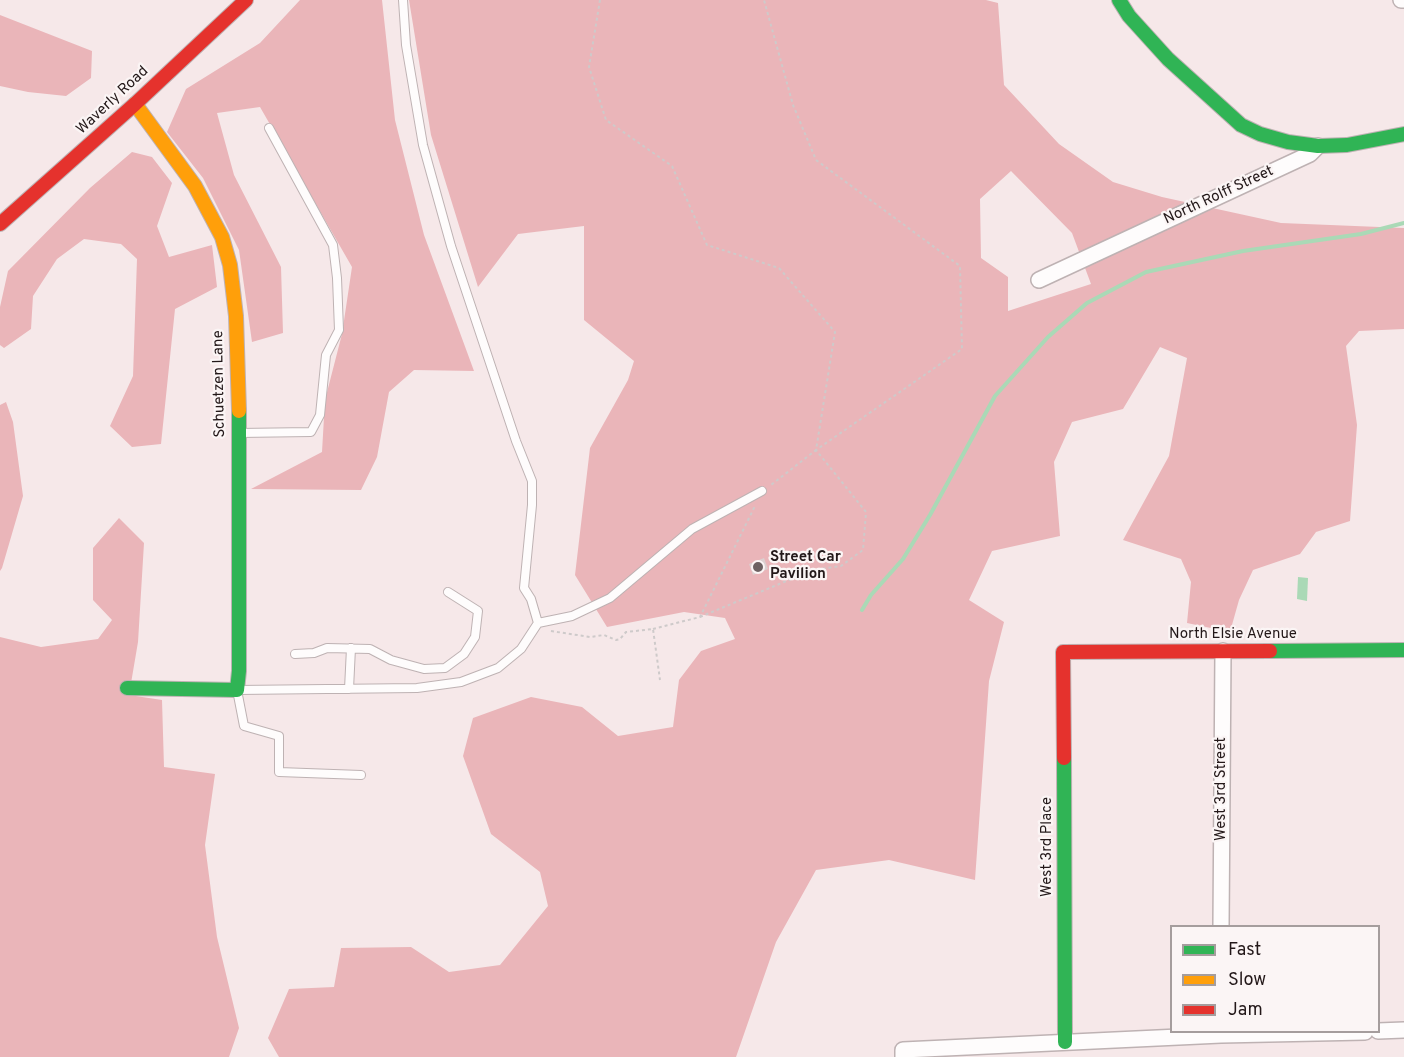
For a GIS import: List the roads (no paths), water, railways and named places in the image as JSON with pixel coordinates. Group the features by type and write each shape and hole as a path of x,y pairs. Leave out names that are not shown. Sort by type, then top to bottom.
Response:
{"street":[{"name":"Waverly Road","path":"0,224 135,104 246,0"},
{"path":"1119,0 1129,16 1196,85 1241,125 1260,134 1288,142 1318,146 1347,145 1404,134"},
{"name":"Schuetzen Lane","path":"135,104 195,186 222,237 230,265 236,316 238,390 239,671 237,690"},
{"name":"North Rolff Street","path":"1040,280 1310,154 1318,146"},
{"name":"North Elsie Avenue","path":"1063,652 1404,650"},
{"name":"West 3rd Street","path":"1221,925 1222,651"},
{"name":"West 3rd Place","path":"1063,652 1065,1042"},
{"path":"127,688 237,690"},
{"path":"1380,1031 1404,1030"},
{"path":"903,1053 1065,1042 1221,1034 1293,1033"}],"lane":[{"path":"403,0 406,45 423,145 451,246 516,441 532,481 524,588 531,599 536,626"},
{"path":"237,433 311,432 320,415 326,355 339,330 333,244 269,128"},
{"path":"361,775 279,772 279,736 244,726 237,690 417,688 461,682 498,668 521,649 536,626 572,616 610,598 692,529 762,491"},
{"path":"295,654 314,653 327,648 370,649 391,660 424,669 445,668 464,654 476,637 478,610 448,592"},
{"path":"349,689 351,648"}],"waterway":[{"path":"862,610 871,595 903,559 930,515 995,396 1048,337 1087,303 1146,272 1243,251 1361,234 1404,223"}],"place":[{"name":"Street Car Pavilion","path":"758,567"}]}
